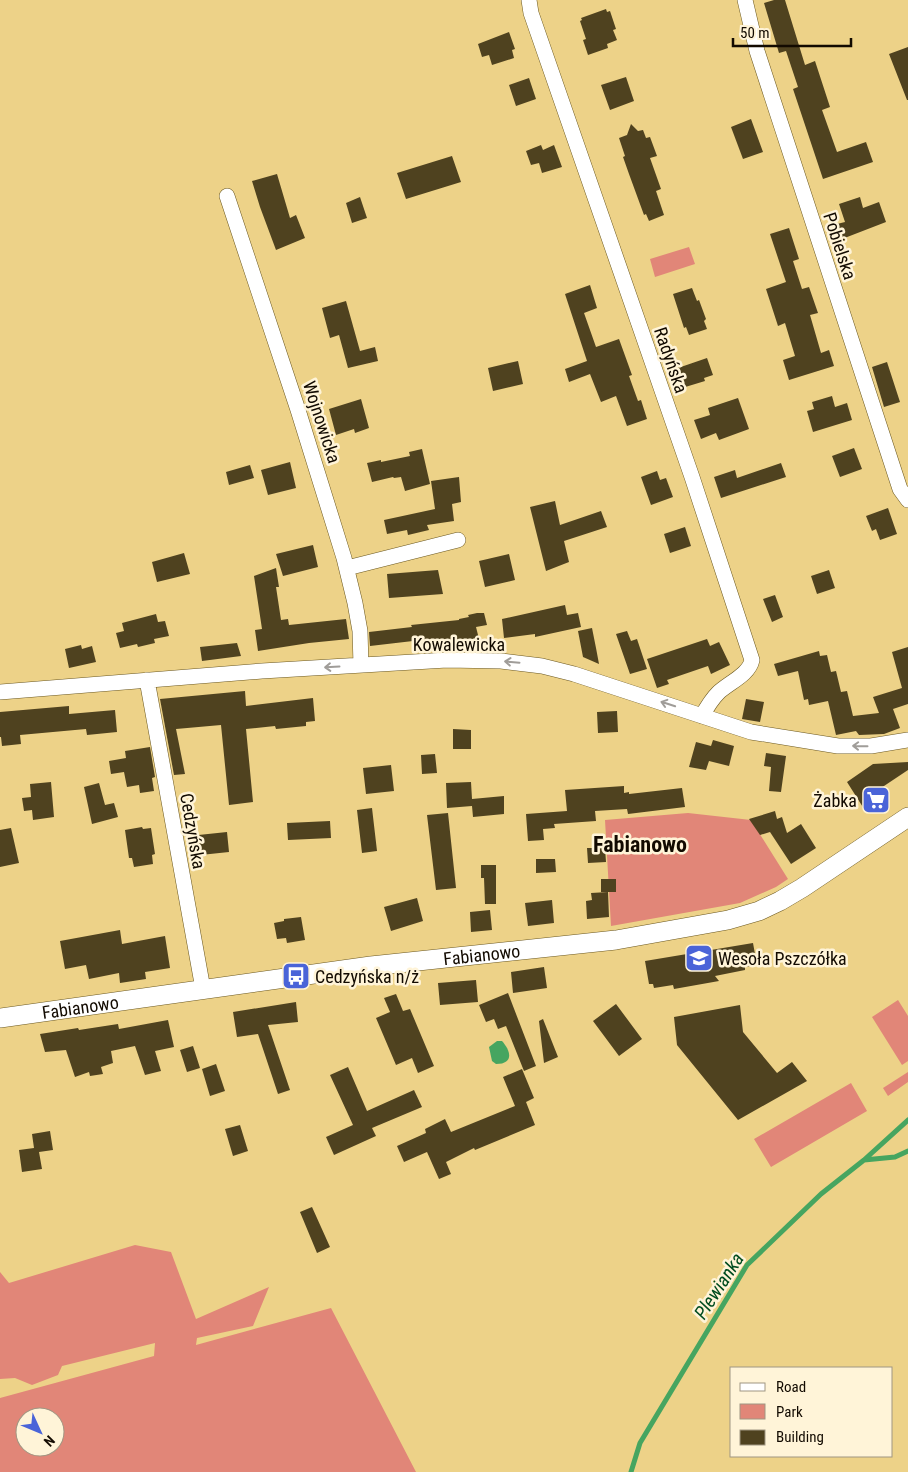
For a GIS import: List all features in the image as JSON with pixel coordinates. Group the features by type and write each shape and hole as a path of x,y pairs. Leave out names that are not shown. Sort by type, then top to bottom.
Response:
{"street":[{"name":"Radyńska","path":"529,0 531,13 692,477 752,660 747,670 710,701 702,716"},
{"name":"Pobielska","path":"745,0 763,70 900,489 908,500"},
{"name":"Wojnowicka","path":"227,196 298,410 347,568 360,631 361,665"},
{"path":"347,568 458,540"},
{"name":"Kowalewicka","path":"0,692 262,670 467,660 501,661 542,666 574,674 751,732 822,744 870,746 908,740"},
{"name":"Cedzyńska","path":"147,680 203,989"},
{"name":"Fabianowo","path":"0,1018 370,966 616,940 728,920 759,911 780,901 908,817"}],"green space":[{"path":"689,247 695,264 655,277 650,259"},
{"path":"688,813 751,820 788,879 776,887 740,903 611,926 605,820"},
{"path":"898,1000 908,1016 908,1061 902,1065 872,1017"},
{"path":"908,1072 908,1082 888,1096 883,1088"},
{"path":"851,1083 867,1111 771,1167 754,1139"},
{"path":"135,1245 171,1252 196,1319 269,1287 253,1326 197,1338 196,1345 331,1308 416,1472 0,1472 0,1398 154,1356 155,1343 62,1366 58,1375 32,1385 15,1378 0,1379 0,1272 9,1283"}],"shaded area":[{"path":"497,1041 502,1041 509,1056 506,1062 496,1064 492,1061 489,1047"}],"building":[{"path":"774,0 785,0 805,65 815,61 830,107 822,110 837,152 866,142 873,162 823,179 793,89 798,87 786,51 779,53 764,3"},
{"path":"606,9 607,12 610,11 616,29 613,30 617,40 607,44 608,48 588,55 583,40 586,39 580,21 582,20 581,18"},
{"path":"509,32 515,49 512,50 514,58 492,65 489,55 482,57 478,44"},
{"path":"908,47 908,100 907,100 889,54"},
{"path":"626,77 634,101 610,110 601,85"},
{"path":"529,78 536,99 516,106 509,85"},
{"path":"751,119 763,152 743,159 731,127"},
{"path":"631,124 638,131 643,130 646,138 650,137 657,156 650,158 661,189 656,191 664,215 649,221 646,214 644,215 629,174 619,138 627,135"},
{"path":"541,145 543,150 554,145 562,167 542,173 539,163 531,165 526,151"},
{"path":"452,156 461,182 406,199 397,173"},
{"path":"277,174 290,218 296,215 305,238 276,250 252,181"},
{"path":"360,197 367,218 352,223 346,203"},
{"path":"860,197 863,208 879,202 886,222 842,239 837,224 845,222 839,204"},
{"path":"789,228 799,259 793,261 802,289 809,287 818,313 810,315 821,353 829,350 834,366 789,380 783,360 795,356 785,323 778,326 766,289 786,282 770,234"},
{"path":"590,285 597,308 584,313 596,347 619,339 632,375 629,376 638,401 641,400 647,419 627,426 616,396 601,402 590,374 569,382 565,369 587,361 565,294"},
{"path":"692,288 706,319 704,321 707,329 689,335 686,327 684,328 673,294"},
{"path":"346,301 360,351 375,347 378,361 348,368 339,335 330,338 322,308"},
{"path":"707,358 713,375 704,378 705,381 682,388 675,369"},
{"path":"518,361 523,384 493,391 488,368"},
{"path":"887,362 900,402 884,407 872,367"},
{"path":"832,396 835,407 847,403 852,420 813,432 807,411 814,409 812,402"},
{"path":"738,398 749,429 719,440 716,433 701,439 694,420 710,415 708,408"},
{"path":"361,399 369,428 355,433 354,429 336,435 329,409"},
{"path":"854,448 862,469 840,477 832,456"},
{"path":"422,449 430,484 405,491 401,477 372,482 367,463 410,456 409,452"},
{"path":"290,462 296,488 268,495 261,470"},
{"path":"781,463 786,477 721,498 714,477 735,470 737,478"},
{"path":"250,465 254,478 229,485 226,472"},
{"path":"657,471 660,480 666,478 673,497 651,505 641,477"},
{"path":"459,477 461,502 452,504 454,521 427,525 429,530 408,535 407,530 387,534 384,520 435,509 431,481"},
{"path":"555,501 560,525 601,511 607,527 564,541 569,562 546,571 530,507"},
{"path":"888,508 897,534 880,540 876,529 872,531 866,516"},
{"path":"685,527 691,546 670,553 664,534"},
{"path":"313,545 318,567 283,576 276,554"},
{"path":"184,553 190,574 157,582 152,562"},
{"path":"509,554 515,580 485,587 479,561"},
{"path":"276,568 279,587 276,587 281,620 288,619 289,625 346,619 349,639 258,651 255,630 262,629 254,576"},
{"path":"438,570 443,594 389,598 387,574"},
{"path":"829,570 835,588 817,594 811,576"},
{"path":"775,595 783,617 772,622 763,599"},
{"path":"565,605 567,615 578,613 581,627 535,637 535,634 504,638 502,619"},
{"path":"477,613 484,613 487,625 476,627 480,643 464,646 463,641 414,647 413,641 370,646 369,632 459,620"},
{"path":"156,614 158,622 165,621 169,636 154,639 155,643 138,647 137,644 120,648 116,633 124,631 122,623"},
{"path":"592,628 599,664 583,657 578,631"},
{"path":"627,631 631,641 637,639 647,669 630,674 616,634"},
{"path":"707,639 710,646 719,642 730,665 711,674 708,666 667,680 669,684 657,688 647,659"},
{"path":"237,643 241,656 202,661 200,647"},
{"path":"81,645 82,649 92,646 96,662 69,668 65,649"},
{"path":"908,647 908,704 893,709 900,728 884,734 859,735 856,731 836,735 828,701 809,705 808,699 804,700 798,671 778,676 774,664 819,651 820,656 827,655 831,672 836,671 841,692 847,691 853,716 879,713 873,697 902,688 892,652"},
{"path":"245,691 246,706 313,698 315,721 306,722 306,726 276,729 275,726 246,729 253,802 229,805 221,725 176,729 185,774 174,775 160,699"},
{"path":"746,699 764,702 760,722 742,719"},
{"path":"69,706 69,714 115,710 117,732 87,735 86,729 20,735 21,744 2,746 0,712"},
{"path":"617,711 618,732 598,733 597,712"},
{"path":"453,729 471,730 471,749 453,749"},
{"path":"713,740 734,746 729,766 709,761 706,770 689,767 696,742 711,746"},
{"path":"150,747 155,777 152,778 154,791 140,793 139,785 127,787 124,772 111,774 109,761 126,758 125,751"},
{"path":"766,753 786,756 781,792 769,791 771,767 764,766"},
{"path":"435,754 437,773 422,774 421,755"},
{"path":"908,762 908,770 875,792 882,802 866,812 847,782 873,764"},
{"path":"391,765 394,791 366,794 363,768"},
{"path":"51,782 54,817 33,820 32,810 24,811 22,798 31,797 30,784"},
{"path":"471,782 472,799 504,796 504,814 473,817 472,806 447,808 446,783"},
{"path":"99,783 105,805 114,803 118,817 92,824 84,787"},
{"path":"624,786 624,793 629,792 629,794 682,788 685,807 628,814 627,809 595,811 596,821 554,824 555,828 543,829 544,840 528,841 526,814 567,811 565,790"},
{"path":"372,808 377,851 362,853 357,810"},
{"path":"775,811 777,819 782,817 787,833 801,824 816,848 791,864 770,832 760,835 749,819"},
{"path":"448,813 456,888 436,890 427,815"},
{"path":"330,821 331,838 288,840 287,823"},
{"path":"142,827 143,829 151,828 155,854 152,855 153,864 134,867 132,858 129,858 125,830"},
{"path":"11,828 19,863 0,867 0,830"},
{"path":"227,832 229,852 191,856 189,836"},
{"path":"587,848 605,848 606,862 588,863"},
{"path":"536,859 555,859 556,872 536,873"},
{"path":"481,865 496,865 496,904 485,904 484,878 481,878"},
{"path":"601,879 616,879 616,892 601,892"},
{"path":"608,892 609,917 587,919 586,901 592,900 591,893"},
{"path":"417,898 423,921 391,931 384,907"},
{"path":"552,900 554,923 528,926 525,903"},
{"path":"490,910 492,930 471,932 470,912"},
{"path":"301,917 305,940 287,943 286,938 277,939 274,923 284,921 284,919"},
{"path":"120,930 122,944 165,936 170,968 145,972 146,979 120,983 119,973 89,979 86,965 65,969 60,941"},
{"path":"753,943 757,965 745,967 745,970 715,976 719,981 674,989 673,985 654,988 653,984 649,984 645,961"},
{"path":"544,967 547,988 513,993 511,972"},
{"path":"476,980 478,1002 440,1005 438,983"},
{"path":"508,993 536,1066 524,1071 506,1026 498,1029 494,1019 486,1022 479,1005"},
{"path":"396,994 403,1011 410,1009 434,1066 418,1073 412,1058 396,1065 376,1018 390,1012 384,998"},
{"path":"296,1002 298,1022 268,1025 290,1090 278,1094 258,1034 237,1037 233,1012"},
{"path":"616,1004 642,1039 619,1056 593,1021"},
{"path":"740,1005 743,1032 777,1073 792,1062 807,1081 738,1120 677,1045 674,1017"},
{"path":"543,1019 558,1057 544,1063 539,1021"},
{"path":"168,1020 174,1047 155,1051 161,1071 145,1075 135,1046 111,1051 113,1063 101,1067 103,1074 90,1076 89,1072 75,1077 66,1050 45,1052 40,1034 118,1024 119,1029"},
{"path":"193,1046 200,1068 187,1072 180,1050"},
{"path":"216,1064 225,1091 210,1096 202,1069"},
{"path":"348,1067 367,1111 414,1090 422,1107 372,1128 376,1136 334,1155 326,1137 353,1125 330,1075"},
{"path":"522,1069 534,1098 526,1102 535,1125 475,1150 474,1148 446,1162 451,1174 439,1179 427,1152 404,1162 397,1146 426,1133 425,1129 445,1119 451,1132 515,1106 503,1077"},
{"path":"240,1125 248,1151 233,1156 225,1129"},
{"path":"50,1131 53,1150 39,1152 42,1169 22,1172 19,1150 34,1148 32,1134"},
{"path":"312,1207 330,1247 317,1253 300,1212"}],"waterway":[{"path":"864,1160 908,1120"},
{"name":"Plewianka","path":"631,1472 640,1443 747,1265 821,1194 864,1160 895,1157 908,1151"}],"place":[{"name":"Żabka","path":"876,800"},
{"name":"Wesoła Pszczółka","path":"699,958"},
{"name":"Cedzyńska n/ż","path":"296,976"}],"district":[{"name":"Fabianowo","path":"640,844"}]}
